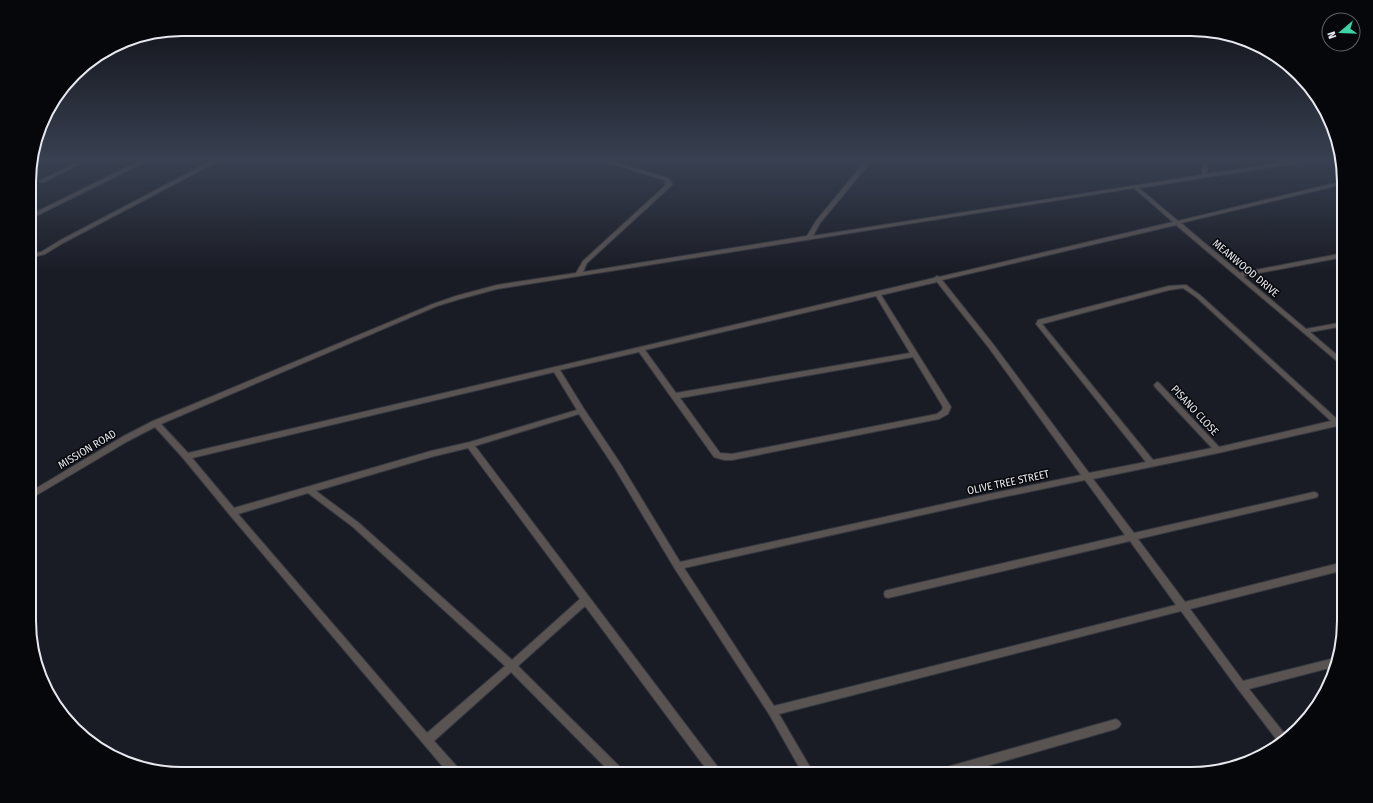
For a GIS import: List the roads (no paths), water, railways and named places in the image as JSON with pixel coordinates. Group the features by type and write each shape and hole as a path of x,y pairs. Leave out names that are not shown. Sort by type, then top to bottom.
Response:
{"street":[{"path":"36,214 72,196"},
{"path":"36,255 43,253 148,196"},
{"path":"578,275 585,262 656,196"},
{"path":"809,238 818,222 839,196"},
{"name":"MISSION ROAD","path":"36,492 125,439 156,423 441,303 497,287 1074,196"},
{"name":"MEANWOOD DRIVE","path":"1146,196 1337,359"},
{"path":"186,456 937,278 1177,223 1280,196"},
{"path":"1238,275 1337,256"},
{"path":"937,278 991,346 1086,477 1132,537 1241,686 1281,737"},
{"path":"1151,463 1040,327 1040,322 1169,288 1184,286 1198,296 1337,418"},
{"path":"640,349 717,455 724,457 732,457 939,416 945,412 947,407 876,293"},
{"path":"1305,331 1337,325"},
{"path":"675,396 915,354"},
{"path":"556,369 581,411 617,465 678,566 772,711 805,767"},
{"name":"PISANO CLOSE","path":"1157,385 1218,450"},
{"path":"232,512 431,454 470,445 581,411"},
{"path":"156,423 186,456 450,767"},
{"name":"OLIVE TREE STREET","path":"678,566 1151,463 1218,450 1337,423"},
{"path":"470,445 711,767"},
{"path":"309,490 356,526 512,666 612,767"},
{"path":"888,594 1314,495"},
{"path":"772,711 1337,568"},
{"path":"427,740 586,600"},
{"path":"1241,686 1331,663"},
{"path":"965,767 1116,724"}]}
